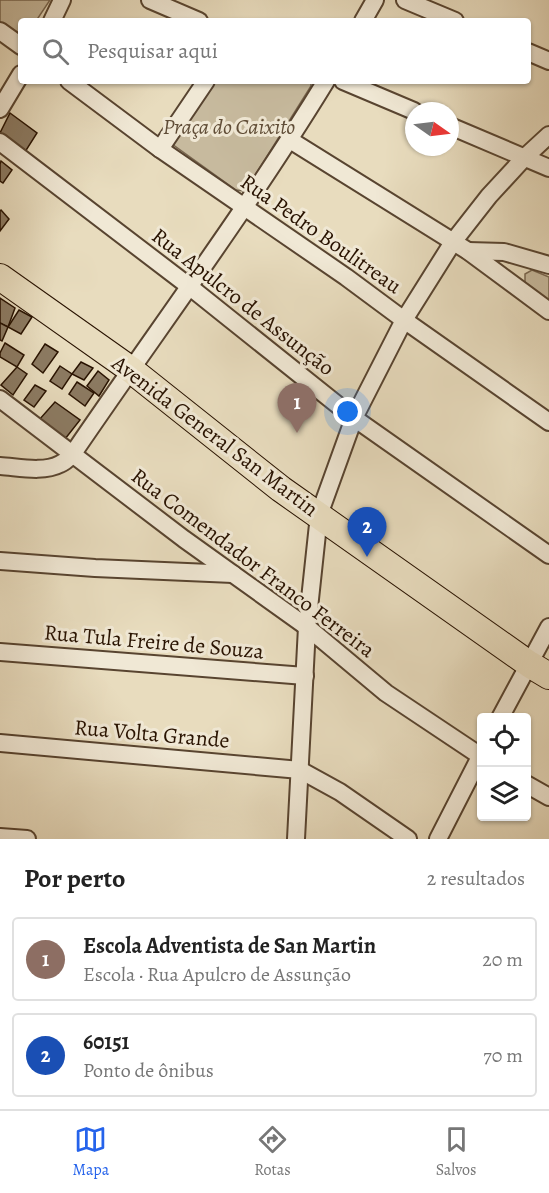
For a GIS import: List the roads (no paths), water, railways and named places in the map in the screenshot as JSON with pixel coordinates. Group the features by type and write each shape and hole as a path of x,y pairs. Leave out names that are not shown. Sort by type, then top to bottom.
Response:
{"main road":[{"name":"Avenida General San Martin","path":"0,278 130,369 281,489 539,670"}],"street":[{"path":"53,18 62,0"},
{"path":"150,0 192,18"},
{"path":"365,18 375,0"},
{"path":"405,0 448,18"},
{"path":"0,31 18,44"},
{"path":"531,53 549,61"},
{"path":"0,109 18,79"},
{"name":"Rua Pedro Boulitreau","path":"73,84 160,149 346,277 549,422"},
{"path":"160,149 204,84"},
{"path":"0,466 53,467 63,464 72,455 130,369 245,208 290,141 324,84"},
{"path":"350,84 405,107"},
{"path":"459,130 549,168"},
{"path":"296,839 307,627 318,515 354,418 404,320 453,242 489,196 549,135"},
{"path":"290,141 468,251 549,311"},
{"name":"Rua Apulcro de Assunção","path":"0,142 190,287 354,418 549,555"},
{"path":"468,251 504,252 549,265"},
{"name":"Rua Comendador Franco Ferreira","path":"0,399 72,455 307,627 386,693 477,753"},
{"path":"0,561 233,574"},
{"path":"504,713 539,670 549,627"},
{"name":"Rua Tula Freire de Souza","path":"0,652 305,676"},
{"name":"Rua Volta Grande","path":"0,743 300,770"},
{"path":"438,839 477,764"},
{"path":"300,770 350,799 408,839"},
{"path":"531,787 549,797"},
{"path":"0,837 27,839"}],"place":[{"name":"Escola Adventista de San Martin","path":"297,433"},
{"name":"60151","path":"367,557"}],"park label":[{"name":"Praça do Caixito","path":"229,127"}]}
